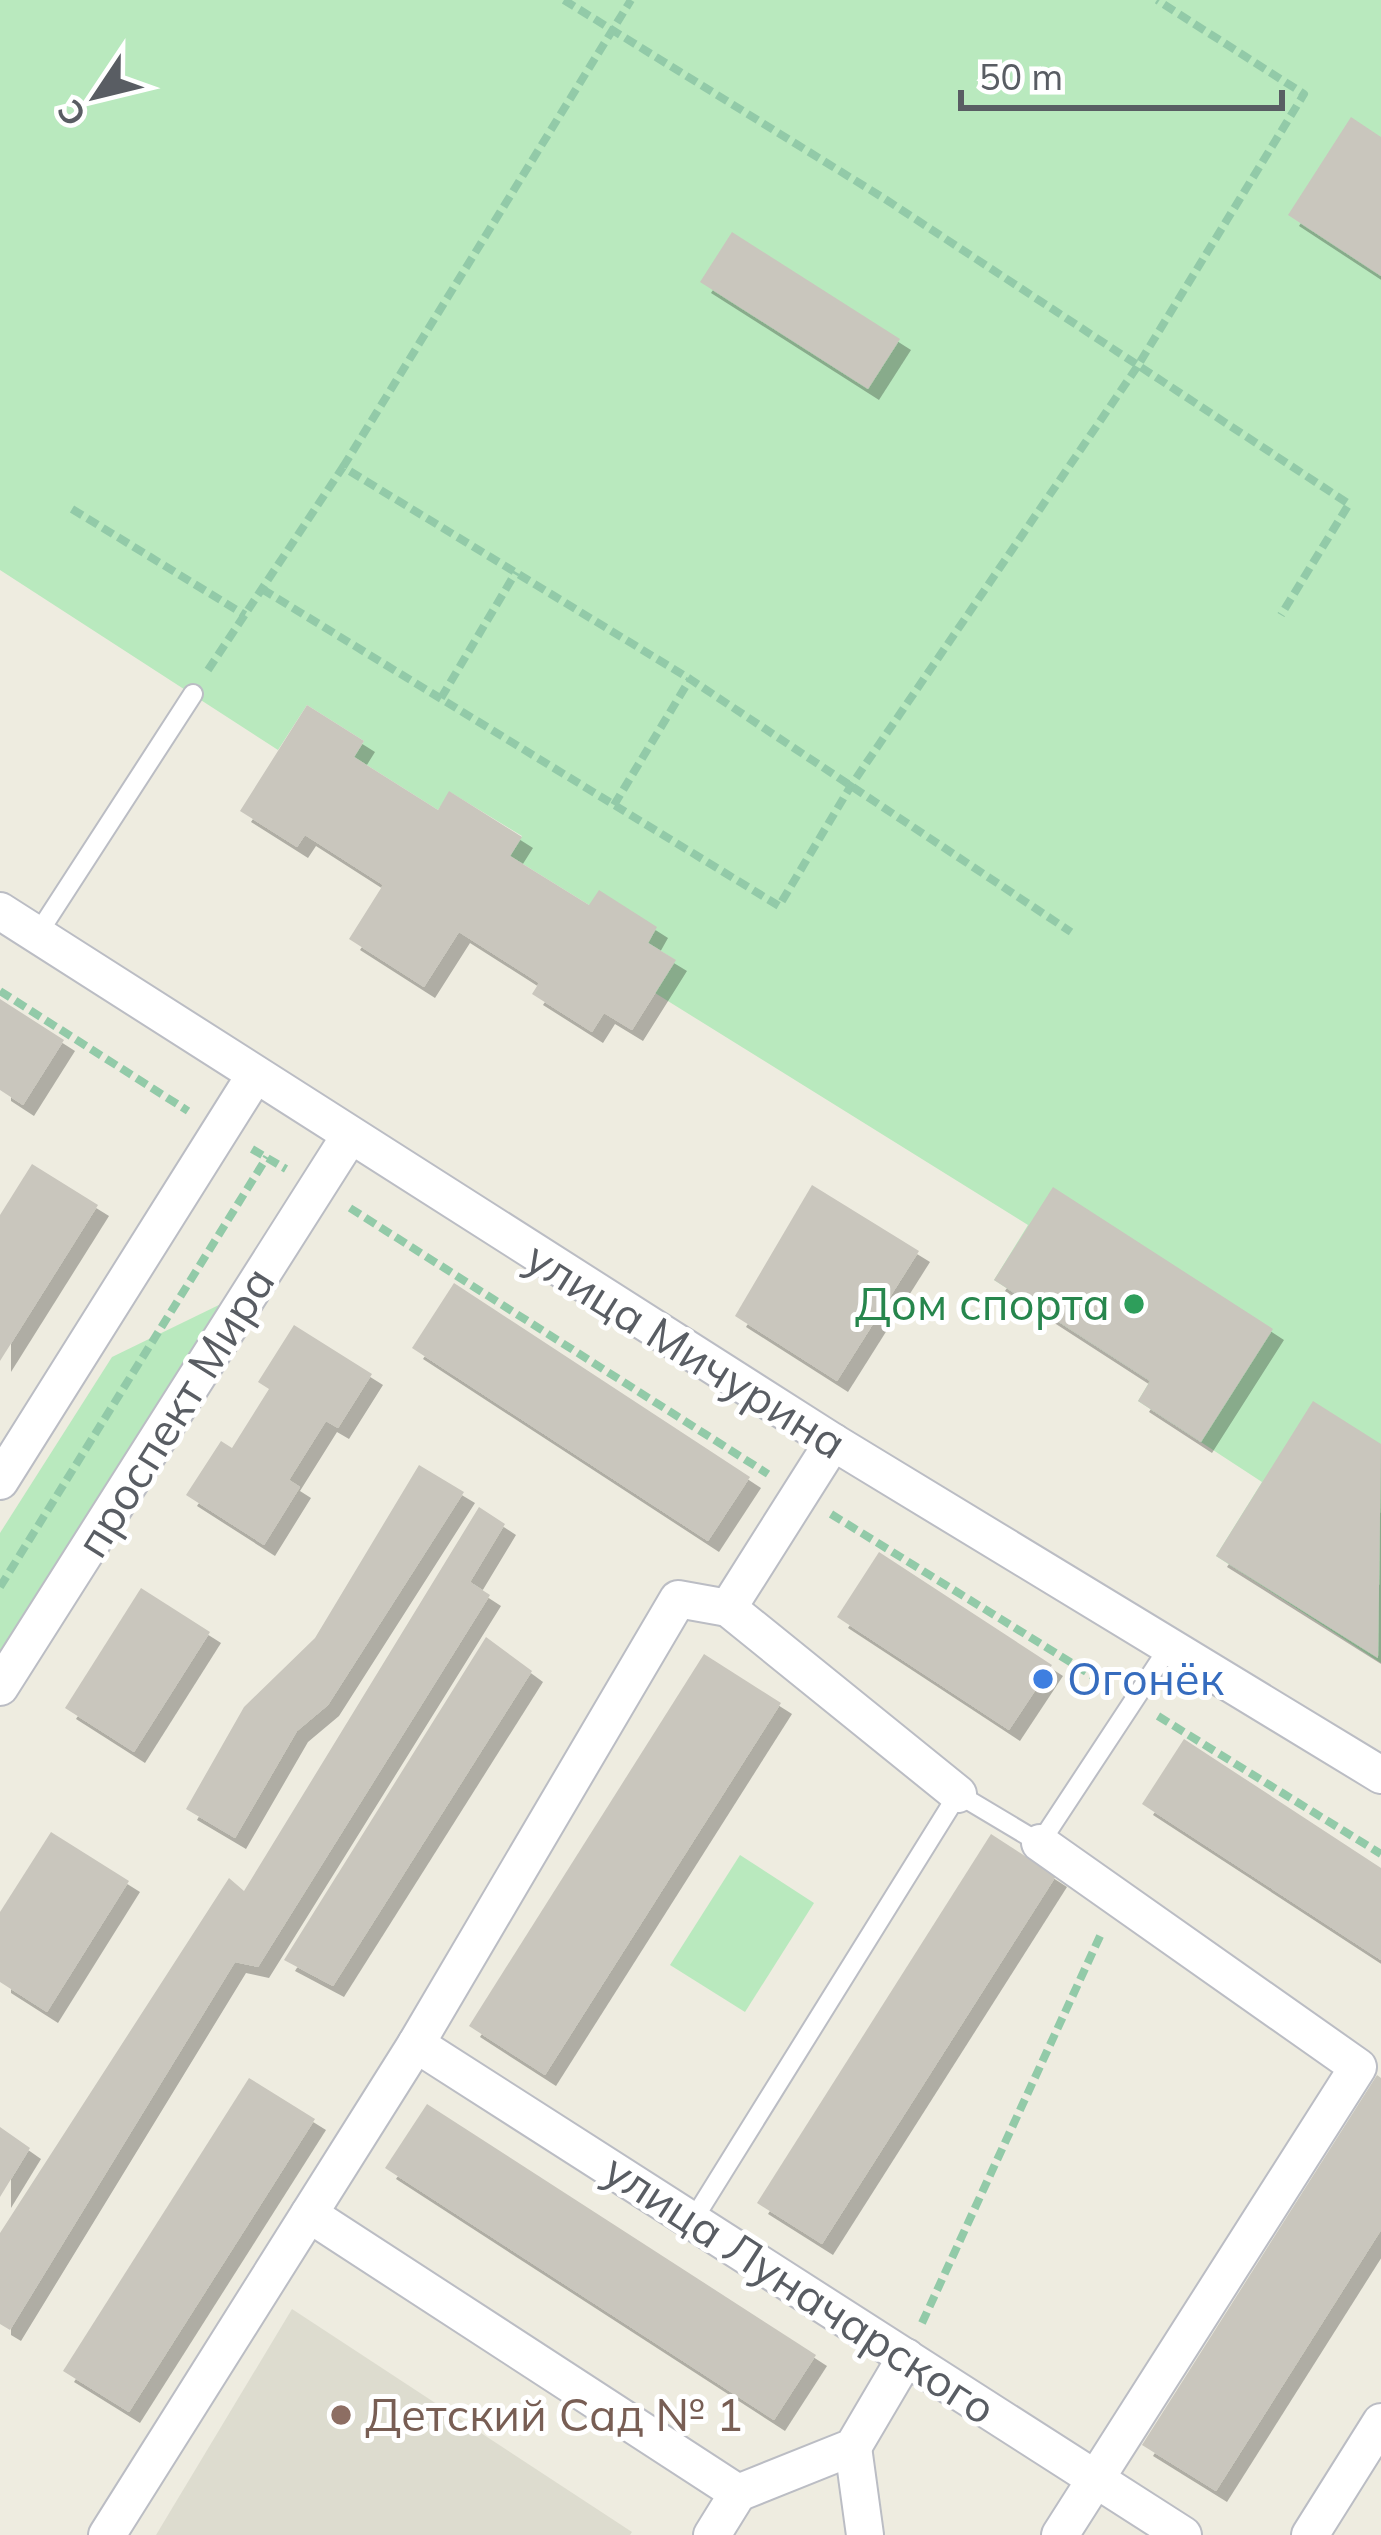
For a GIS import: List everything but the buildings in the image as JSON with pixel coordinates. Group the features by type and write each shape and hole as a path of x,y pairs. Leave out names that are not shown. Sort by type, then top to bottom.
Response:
{"street":[{"name":"улица Мичурина","path":"0,911 833,1442 1381,1775"},
{"path":"0,1481 255,1076"},
{"name":"проспект Мира","path":"0,1688 349,1137"},
{"path":"728,1608 833,1442"},
{"path":"107,2535 416,2044 678,1599 728,1608 958,1794"},
{"path":"1040,1843 1358,2066 1060,2535"},
{"name":"улица Луначарского","path":"416,2044 1184,2535"},
{"path":"309,2214 738,2493"},
{"path":"712,2535 738,2493 853,2447 906,2357"},
{"path":"1310,2535 1381,2422"},
{"path":"853,2447 865,2535"}],"lane":[{"path":"37,935 193,694"},
{"path":"693,2220 958,1794 1040,1843 1168,1646"}],"path":[{"path":"564,0 885,199 1349,504 1281,615"},
{"path":"193,694 343,466 631,0"},
{"path":"262,589 779,906 852,784 1137,367 1304,94 1157,0"},
{"path":"343,466 690,679 1071,932"},
{"path":"72,509 245,614"},
{"path":"441,698 516,572"},
{"path":"614,805 690,679"},
{"path":"0,991 1381,1854"},
{"path":"0,1587 267,1157"},
{"path":"906,2357 1118,1897"}],"shaded area":[{"name":"Детский Сад № 1","path":"292,2309 632,2532 156,2535"}],"green space":[{"path":"0,0 1381,0 1381,1663 1216,1556 1262,1482 1138,1401 1150,1381 994,1280 1028,1225 655,993 675,960 648,943 656,927 589,905 510,856 522,836 450,792 438,810 354,757 364,741 307,705 278,750 0,570"},
{"path":"223,1303 0,1655 0,1533 112,1357"},
{"path":"740,1855 814,1903 745,2012 670,1965"}],"place":[{"name":"Дом спорта","path":"1134,1304"},
{"name":"Огонёк","path":"1043,1679"},
{"name":"Детский Сад № 1","path":"341,2415"}]}
